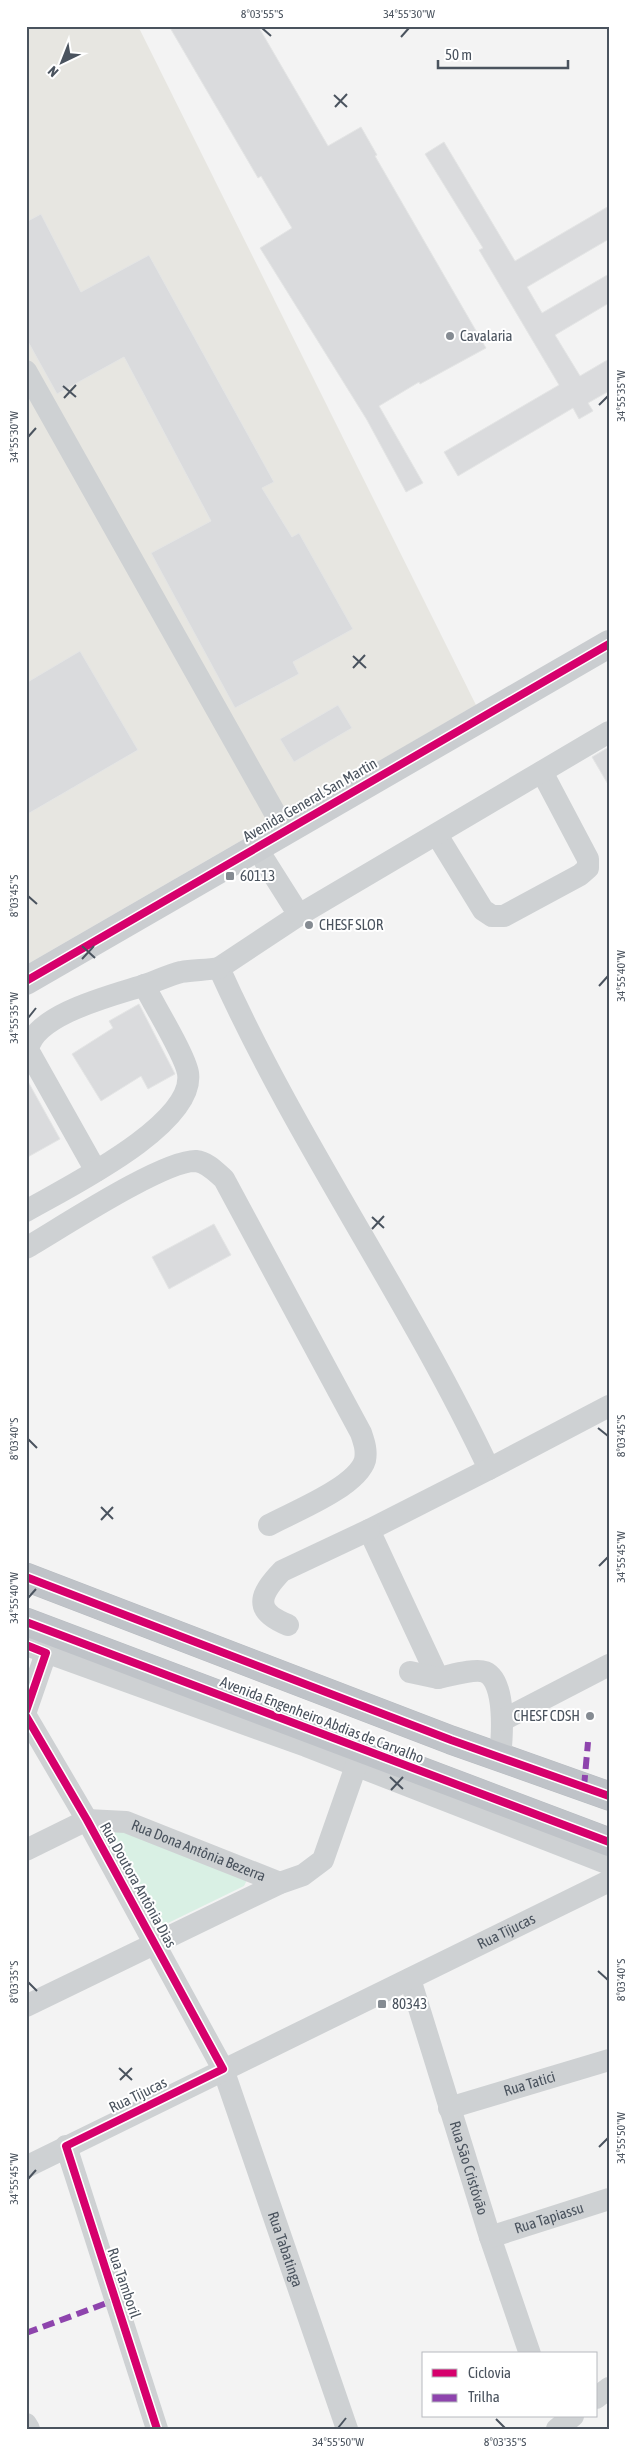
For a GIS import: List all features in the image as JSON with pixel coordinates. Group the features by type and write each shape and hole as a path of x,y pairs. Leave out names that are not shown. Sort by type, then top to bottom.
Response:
{"highway":[{"name":"Avenida Engenheiro Abdias de Carvalho","path":"26,1577 500,1757 609,1796"},
{"name":"Avenida Engenheiro Abdias de Carvalho","path":"26,1622 609,1842"}],"main road":[{"name":"Avenida General San Martin","path":"26,981 609,644"}],"street":[{"path":"26,371 285,830"},
{"path":"96,1171 28,1050 29,1043 40,1030 91,1002 181,972 220,968 299,915 609,732"},
{"path":"437,835 483,910 492,916 504,916 580,875 588,868 588,859 542,772"},
{"path":"256,847 299,915"},
{"path":"220,968 306,1142 396,1290 489,1469"},
{"path":"26,1210 125,1154 164,1123 188,1084 186,1067 144,985"},
{"path":"26,1248 140,1181 177,1164 198,1161 212,1169 224,1180 361,1433 366,1449 364,1461 353,1478 269,1525"},
{"path":"288,1625 272,1618 264,1609 264,1597 272,1582 282,1570 369,1530 609,1406"},
{"path":"369,1530 438,1678"},
{"path":"26,1711 36,1649 356,1766 609,1864"},
{"path":"503,1720 609,1665"},
{"path":"410,1672 438,1678 479,1671 486,1673 496,1689 503,1720 500,1757"},
{"name":"Rua Doutora Antônia Dias","path":"26,1716 87,1820 222,2069"},
{"path":"26,2006 280,1883 303,1875 323,1860 356,1766"},
{"path":"26,1850 87,1820"},
{"name":"Rua Dona Antônia Bezerra","path":"87,1820 126,1822 280,1883"},
{"name":"Rua Tijucas","path":"26,2167 222,2069 609,1881"},
{"name":"Rua São Cristóvão","path":"410,1979 490,2237 529,2352"},
{"name":"Rua Tatici","path":"449,2108 609,2060"},
{"name":"Rua Tabatinga","path":"222,2069 347,2429"},
{"name":"Rua Tamboril","path":"66,2146 157,2429"},
{"name":"Rua Tapiassu","path":"490,2237 609,2199"},
{"path":"598,2396 609,2388"},
{"path":"556,2429 570,2418"},
{"path":"26,2424 28,2429"}],"shaded area":[{"path":"26,26 138,26 476,705 26,965"}],"green space":[{"path":"117,1829 247,1880 244,1886 166,1924 162,1924 112,1839 111,1834"}],"building":[{"path":"169,26 258,26 328,146 361,127 377,155 375,156 486,348 420,384 419,382 379,406 423,483 406,492 367,420 260,248 292,228 261,176 258,178"},
{"path":"444,142 515,261 609,206 609,239 527,287 542,313 609,274 609,303 555,335 580,376 609,359 609,391 588,403 593,411 579,419 573,408 458,476 444,452 559,385 479,250 483,248 425,154"},
{"path":"41,214 81,292 149,255 274,482 262,488 292,537 299,533 353,629 293,662 299,674 235,708 151,553 211,521 124,357 57,394 26,338 26,222"},
{"path":"80,651 138,750 26,815 26,683"},
{"path":"338,705 352,728 294,762 280,739"},
{"path":"609,747 609,786 592,757"},
{"path":"139,1004 175,1074 148,1089 141,1076 101,1101 72,1054 113,1028 109,1021"},
{"path":"26,1078 60,1139 26,1158"},
{"path":"214,1224 231,1255 169,1289 152,1257"}],"marked path":[{"path":"584,1787 588,1742"},
{"path":"26,2333 115,2300"}],"cycle path":[{"path":"26,981 609,644"},
{"path":"26,1577 451,1740 609,1796"},
{"path":"26,1622 609,1842"},
{"path":"26,1645 46,1653 26,1711"},
{"path":"26,1716 87,1820 223,2069 66,2146 157,2429"}],"place":[{"name":"Cavalaria","path":"450,336"},
{"name":"60113","path":"230,876"},
{"name":"CHESF SLOR","path":"309,925"},
{"name":"CHESF CDSH","path":"590,1716"},
{"name":"80343","path":"382,2004"}]}
